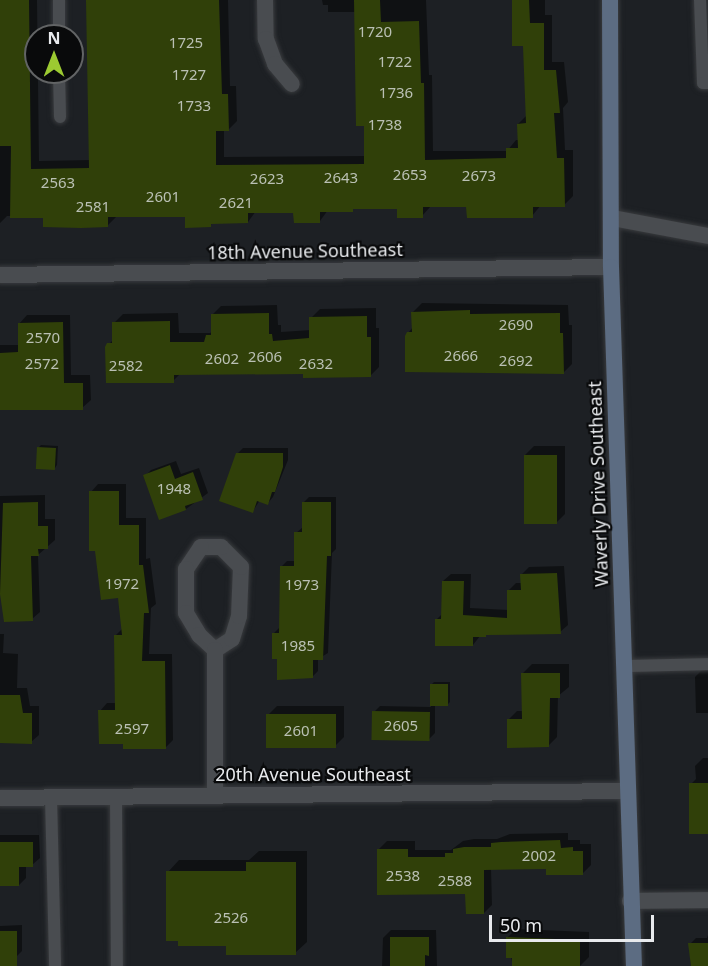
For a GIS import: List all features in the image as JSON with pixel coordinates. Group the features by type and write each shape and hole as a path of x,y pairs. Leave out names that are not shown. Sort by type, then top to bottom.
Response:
{"main road":[{"name":"Waverly Drive Southeast","path":"610,0 613,218 611,267 633,966"}],"street":[{"path":"265,0 266,39 275,64 292,84"},
{"path":"613,218 708,236"},
{"name":"18th Avenue Southeast","path":"0,275 611,267"},
{"path":"215,650 232,639 239,616 241,567 221,547 201,547 186,569 186,613 199,634 215,650 215,794"},
{"name":"20th Avenue Southeast","path":"0,798 627,791"},
{"path":"630,901 708,900"}],"lane":[{"path":"59,0 59,24"},
{"path":"700,0 703,83 708,83"},
{"path":"59,84 60,117"},
{"path":"623,666 708,664"},
{"path":"116,796 117,966"},
{"path":"51,797 55,966"}],"building":[{"path":"0,0 29,0 29,24 24,24 24,84 30,84 31,169 89,168 86,0 219,0 222,94 228,94 229,131 216,131 216,165 364,164 364,126 356,126 354,0 380,0 381,22 419,21 421,83 424,83 425,160 506,158 506,148 518,148 517,124 526,123 523,46 512,46 512,0 529,0 530,23 544,23 544,70 556,70 560,113 554,113 557,158 564,158 565,207 533,207 533,218 467,218 466,207 423,207 423,218 397,218 397,209 353,209 353,212 320,212 320,223 294,223 293,213 248,213 248,223 211,224 211,227 185,228 185,217 108,217 108,227 43,227 43,218 10,218 11,146 0,146"},
{"path":"470,310 470,314 560,313 564,374 405,372 405,336 407,332 412,332 411,312"},
{"path":"269,313 269,334 272,334 273,341 309,338 309,317 367,316 367,337 371,337 371,377 303,378 303,374 174,375 174,383 106,383 105,347 107,343 112,343 112,322 170,321 170,342 204,342 206,335 211,335 211,314"},
{"path":"63,322 64,383 83,383 83,410 0,410 0,353 18,352 18,323"},
{"path":"37,447 56,448 55,470 36,469"},
{"path":"236,453 283,453 283,467 275,492 272,492 268,505 257,501 253,513 219,501"},
{"path":"524,455 557,455 557,524 524,524"},
{"path":"170,465 175,479 193,472 203,500 185,506 186,510 159,520 143,475"},
{"path":"89,491 119,491 119,525 139,525 139,565 143,565 149,613 144,613 142,661 165,661 166,749 123,749 123,744 99,744 98,710 115,710 114,635 122,635 118,598 101,600 95,551 89,551"},
{"path":"38,502 38,526 48,526 48,549 38,549 39,556 31,556 33,621 4,622 0,594 3,503"},
{"path":"302,502 331,502 331,556 327,556 323,660 313,660 313,678 277,680 277,659 272,659 272,633 279,633 280,566 294,566 294,532 302,532"},
{"path":"557,573 561,634 486,635 486,637 473,637 473,646 435,646 435,619 441,619 442,581 464,581 463,615 507,618 507,590 521,590 520,574"},
{"path":"521,673 560,673 560,698 550,698 549,747 507,748 507,719 522,719"},
{"path":"430,684 448,684 448,706 430,706"},
{"path":"0,695 20,695 23,713 32,713 32,744 0,743"},
{"path":"372,711 430,712 429,741 371,740"},
{"path":"266,714 336,714 336,748 266,748"},
{"path":"689,783 708,783 708,834 689,834"},
{"path":"560,840 561,848 573,847 573,851 583,851 583,875 546,875 546,869 484,870 484,914 466,914 465,894 377,895 377,849 408,849 408,857 445,857 445,853 453,853 453,849 491,847 491,843"},
{"path":"0,842 33,842 33,867 19,867 19,886 0,886"},
{"path":"246,862 296,862 296,955 226,955 226,946 178,946 178,941 166,941 166,871 246,871"},
{"path":"0,931 17,931 17,966 0,966"},
{"path":"390,937 429,937 429,956 425,955 425,966 390,966"},
{"path":"506,937 580,940 580,966 512,966 512,958 506,958"},
{"path":"688,943 708,943 708,966 691,966"}]}
